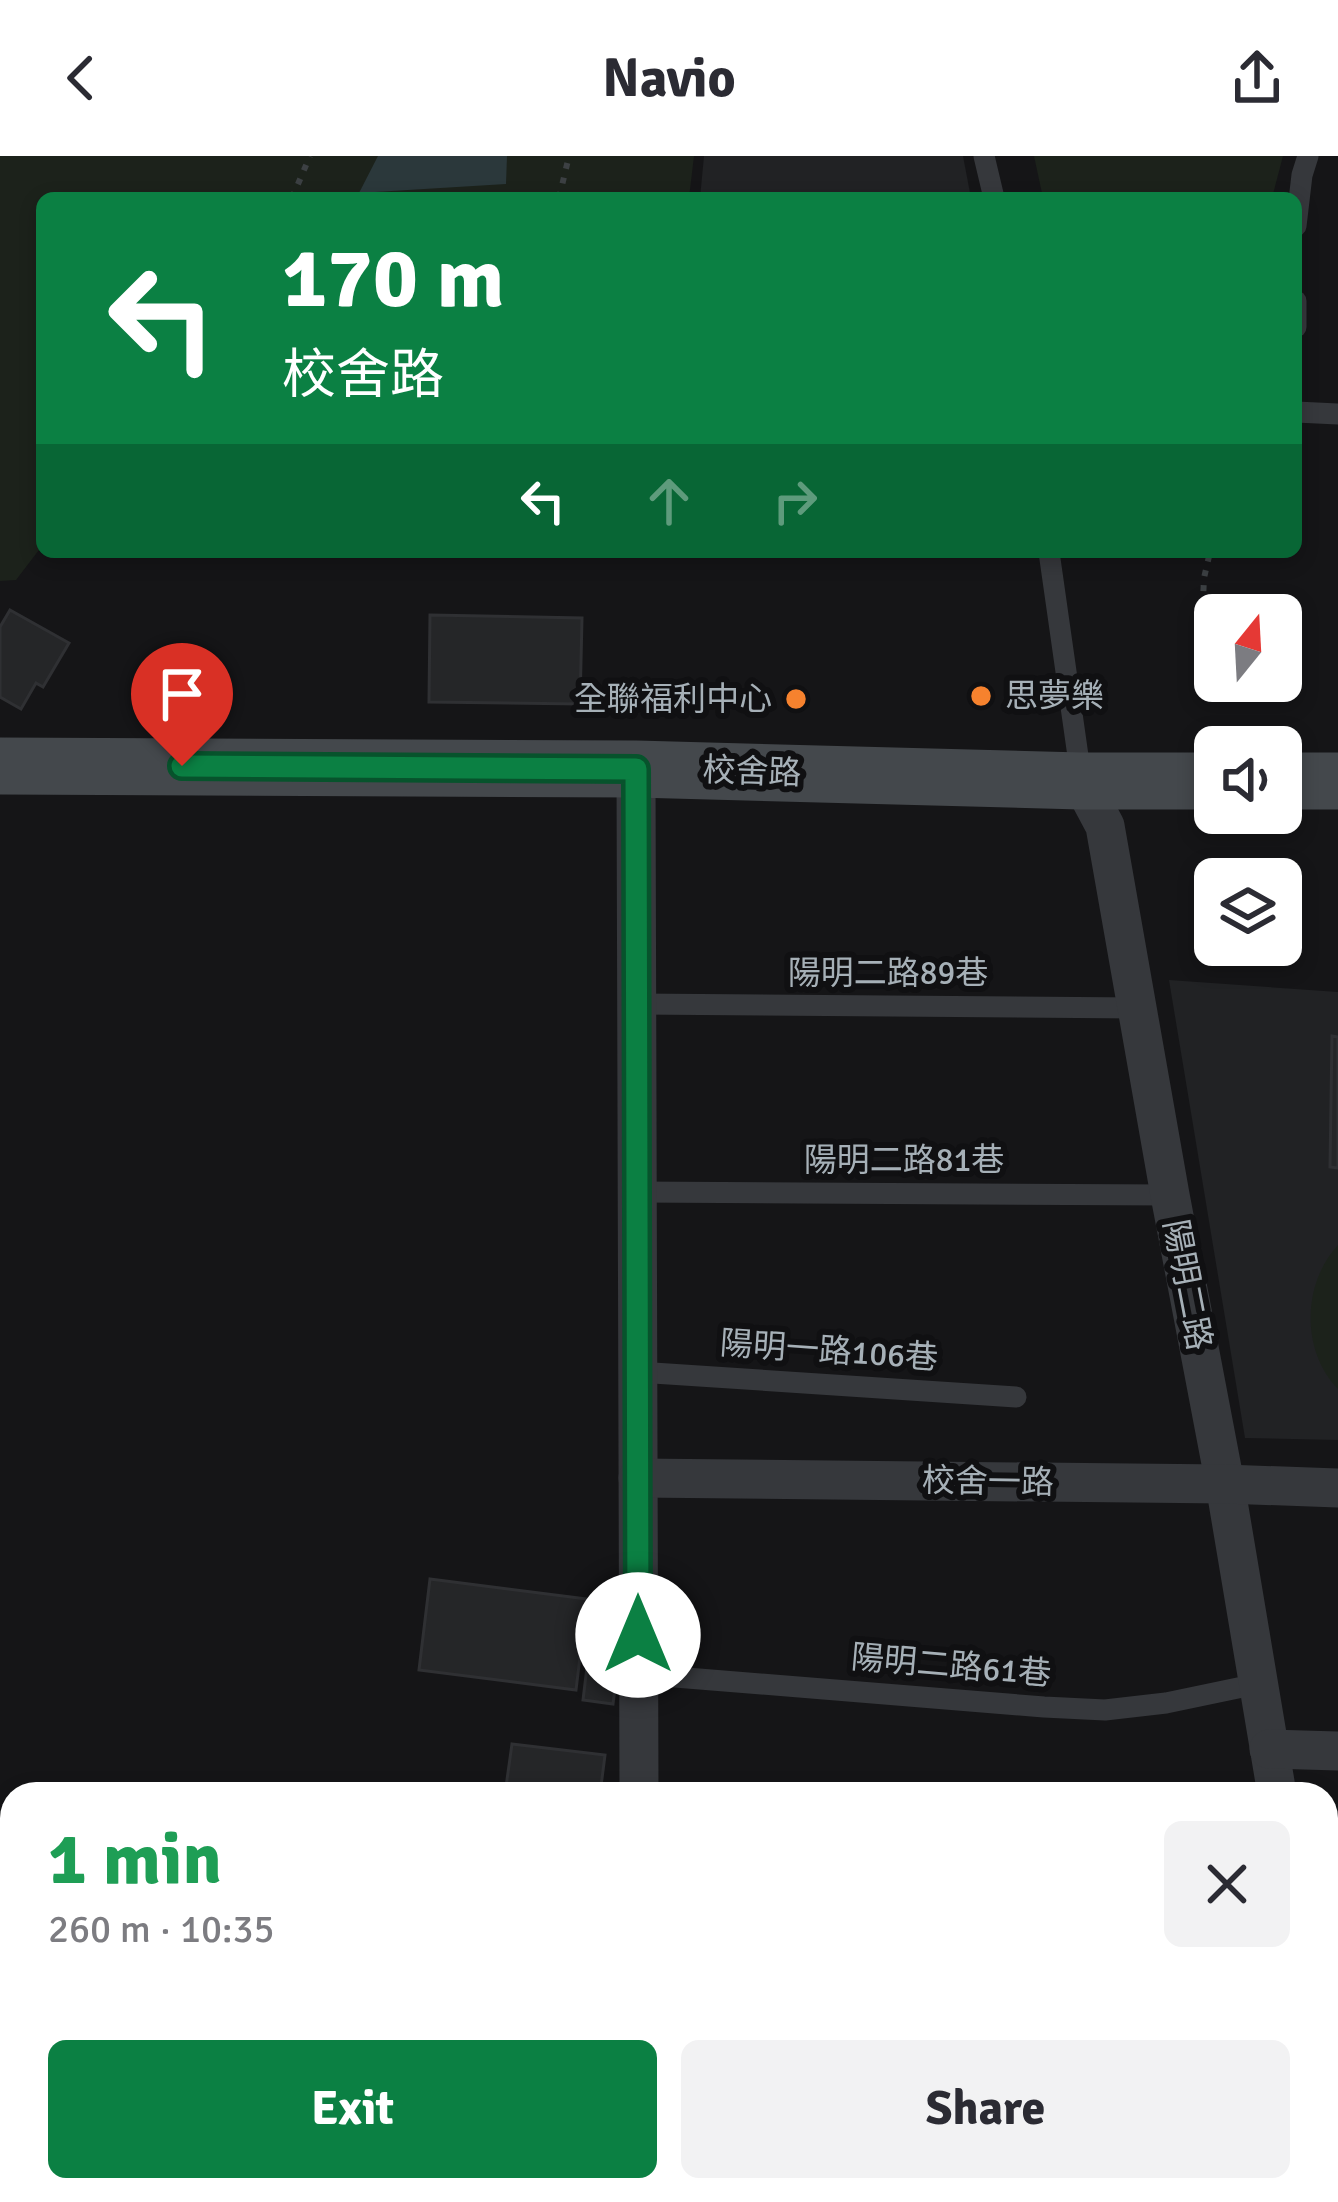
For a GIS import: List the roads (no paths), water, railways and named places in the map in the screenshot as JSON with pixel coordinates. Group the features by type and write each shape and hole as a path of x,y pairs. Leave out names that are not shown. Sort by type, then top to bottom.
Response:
{"street":[{"name":"校舍路","path":"0,766 636,769 1194,781"},
{"path":"636,769 639,1782"},
{"name":"陽明二路","path":"1082,781 1105,826 1275,1782"},
{"path":"1302,781 1338,781"},
{"name":"校舍一路","path":"638,1478 1338,1488"},
{"path":"1269,1749 1338,1751"}],"lane":[{"path":"984,156 993,192"},
{"path":"1299,192 1308,156"},
{"path":"1050,558 1082,781"},
{"name":"陽明二路89巷","path":"637,1004 1138,1008"},
{"name":"陽明二路81巷","path":"637,1192 1170,1195"},
{"name":"陽明一路106巷","path":"638,1372 1016,1396"},
{"name":"陽明二路61巷","path":"638,1674 1105,1710 1257,1684"}],"place":[{"name":"思夢樂","path":"981,696"},
{"name":"全聯福利中心","path":"796,699"}]}
